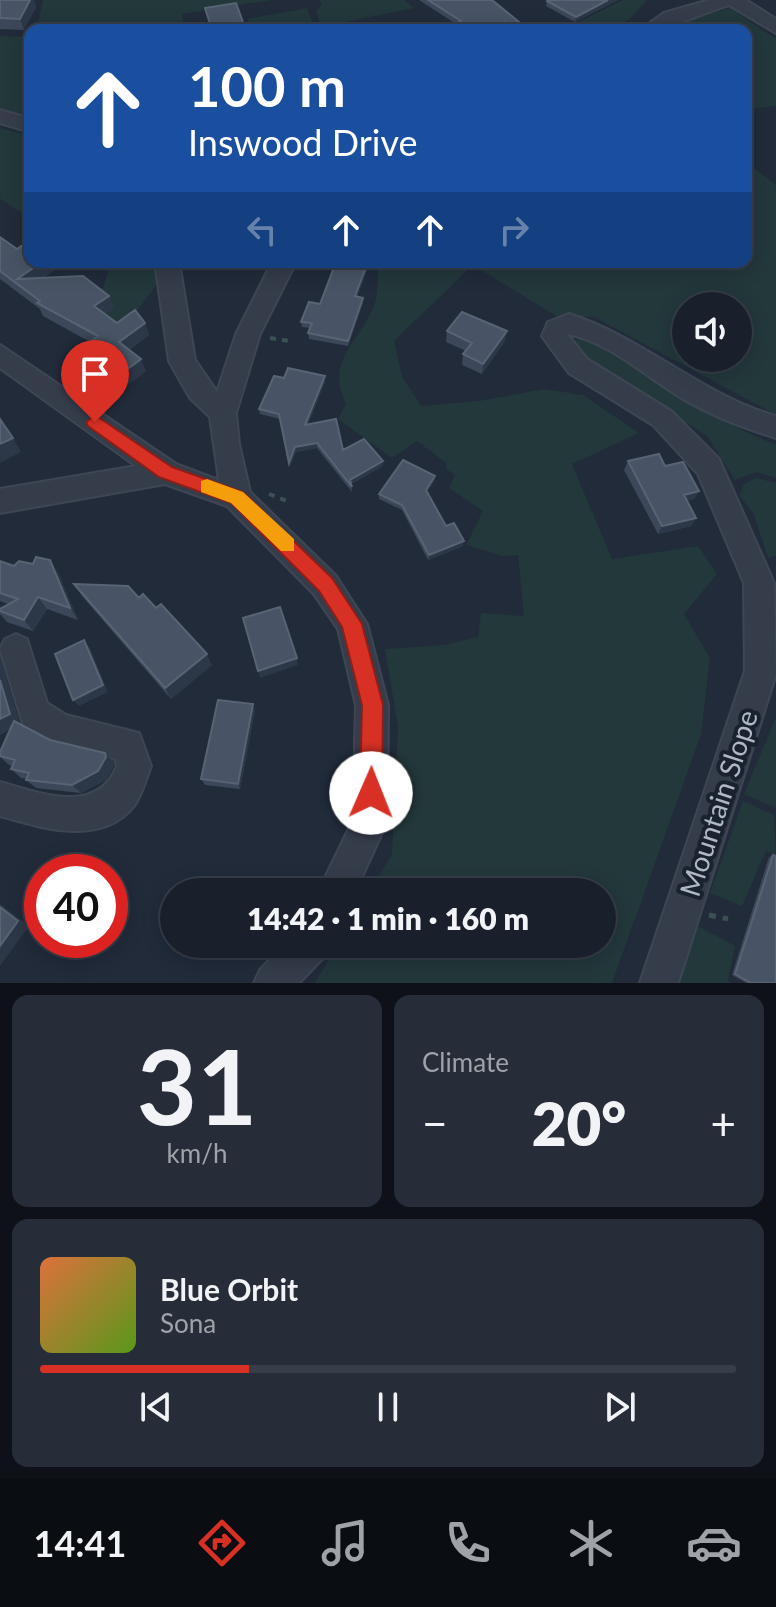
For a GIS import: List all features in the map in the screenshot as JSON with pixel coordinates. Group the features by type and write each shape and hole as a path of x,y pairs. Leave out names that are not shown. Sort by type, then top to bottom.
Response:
{"street":[{"path":"654,24 668,8 730,0 776,27"},
{"path":"0,116 24,124"},
{"path":"168,268 182,361 199,391 223,413"},
{"path":"237,498 225,444 223,413 254,316 281,268"},
{"name":"Mountain Slope","path":"659,983 761,671 759,583 709,467 662,418 578,366 561,349 554,336 557,328 569,323 586,329 664,376 744,416 776,427"},
{"path":"0,355 166,472 237,498 325,585 352,624 372,705 370,822 343,878"},
{"path":"0,501 166,472"},
{"path":"0,799 58,814 95,813 122,795 134,766 127,745 60,730 34,713 16,649"},
{"path":"273,983 297,958"}],"green space":[{"path":"43,0 271,0 182,14 184,24 38,24"},
{"path":"319,0 404,0 414,8 336,24 320,24 316,11 322,5"},
{"path":"623,0 647,0 622,24 575,24"},
{"path":"307,8 314,24 249,24 247,19"},
{"path":"730,8 776,39 776,106 752,109 752,24 679,24"},
{"path":"0,36 24,37 24,117 0,108"},
{"path":"0,128 24,134 24,214 0,199"},
{"path":"752,167 776,185 776,415 696,372 752,372 752,292 672,292 672,359 594,317 558,317 478,268 752,268"},
{"path":"109,268 160,268 161,279 130,320 115,325 99,303"},
{"path":"378,268 470,268 394,341 402,376 421,406 479,401 544,389 583,395 639,433 572,464 612,559 698,546 717,574 684,614 710,658 701,734 612,983 315,983 330,958 616,958 616,878 377,878 392,854 398,727 385,649 444,645 478,637 481,613 524,616 518,555 502,556 466,545 483,511 449,488 455,475 446,469 446,463 417,441 392,458 338,419 346,404 339,376 341,364 374,306"},
{"path":"583,338 748,433 776,445 776,478 756,472 735,480 707,436 580,356 571,341"},
{"path":"756,478 776,483 776,556 768,558 753,512 739,496 744,484"},
{"path":"776,719 776,808 744,794"},
{"path":"743,801 774,815 776,855 766,851 742,906 710,893"},
{"path":"698,926 735,946 728,981 731,983 678,983"}],"building":[{"path":"0,0 30,0 20,19 0,18"},
{"path":"428,0 492,0 522,24 456,24 461,21"},
{"path":"548,0 608,0 576,17"},
{"path":"236,3 244,24 210,24 205,8"},
{"path":"0,237 17,249 24,244 24,268 33,268 17,279 83,276 109,296 94,306 117,323 135,310 145,323 119,342 141,359 117,377 97,362 88,369 71,356 98,336 37,303 40,301 0,271"},
{"path":"334,268 366,268 355,296 363,298 348,341 308,333 312,323 301,322 309,302 320,304"},
{"path":"462,312 507,331 483,364 463,354 472,343 447,331"},
{"path":"288,368 325,376 305,425 336,419 343,450 364,439 383,461 350,480 352,487 317,443 295,447 289,463 279,414 259,409 274,376 284,378"},
{"path":"0,419 13,438 0,444"},
{"path":"659,454 665,466 683,462 699,491 684,495 696,518 662,526 628,461"},
{"path":"403,460 435,476 426,490 446,526 454,523 464,541 429,555 402,505 379,494"},
{"path":"36,557 50,560 70,608 38,597 24,620 0,611 18,599 0,593 0,561 14,566 19,561 33,564"},
{"path":"74,584 128,586 139,598 143,594 156,608 161,604 207,654 165,688"},
{"path":"280,607 297,658 258,671 243,618"},
{"path":"84,640 103,685 73,700 55,654"},
{"path":"0,680 10,714 0,719"},
{"path":"218,700 253,704 238,784 201,779"},
{"path":"14,721 50,740 105,753 106,757 98,771 72,785 26,780 29,773 11,769 15,760 0,756"},
{"path":"773,855 776,856 776,983 751,983 735,974"},
{"path":"0,907 18,921 0,946"}],"slow traffic":[{"path":"207,487 237,498 288,545"}],"route":[{"path":"95,422 166,472 237,498 282,539 325,585 352,624 372,705 371,793"}]}
